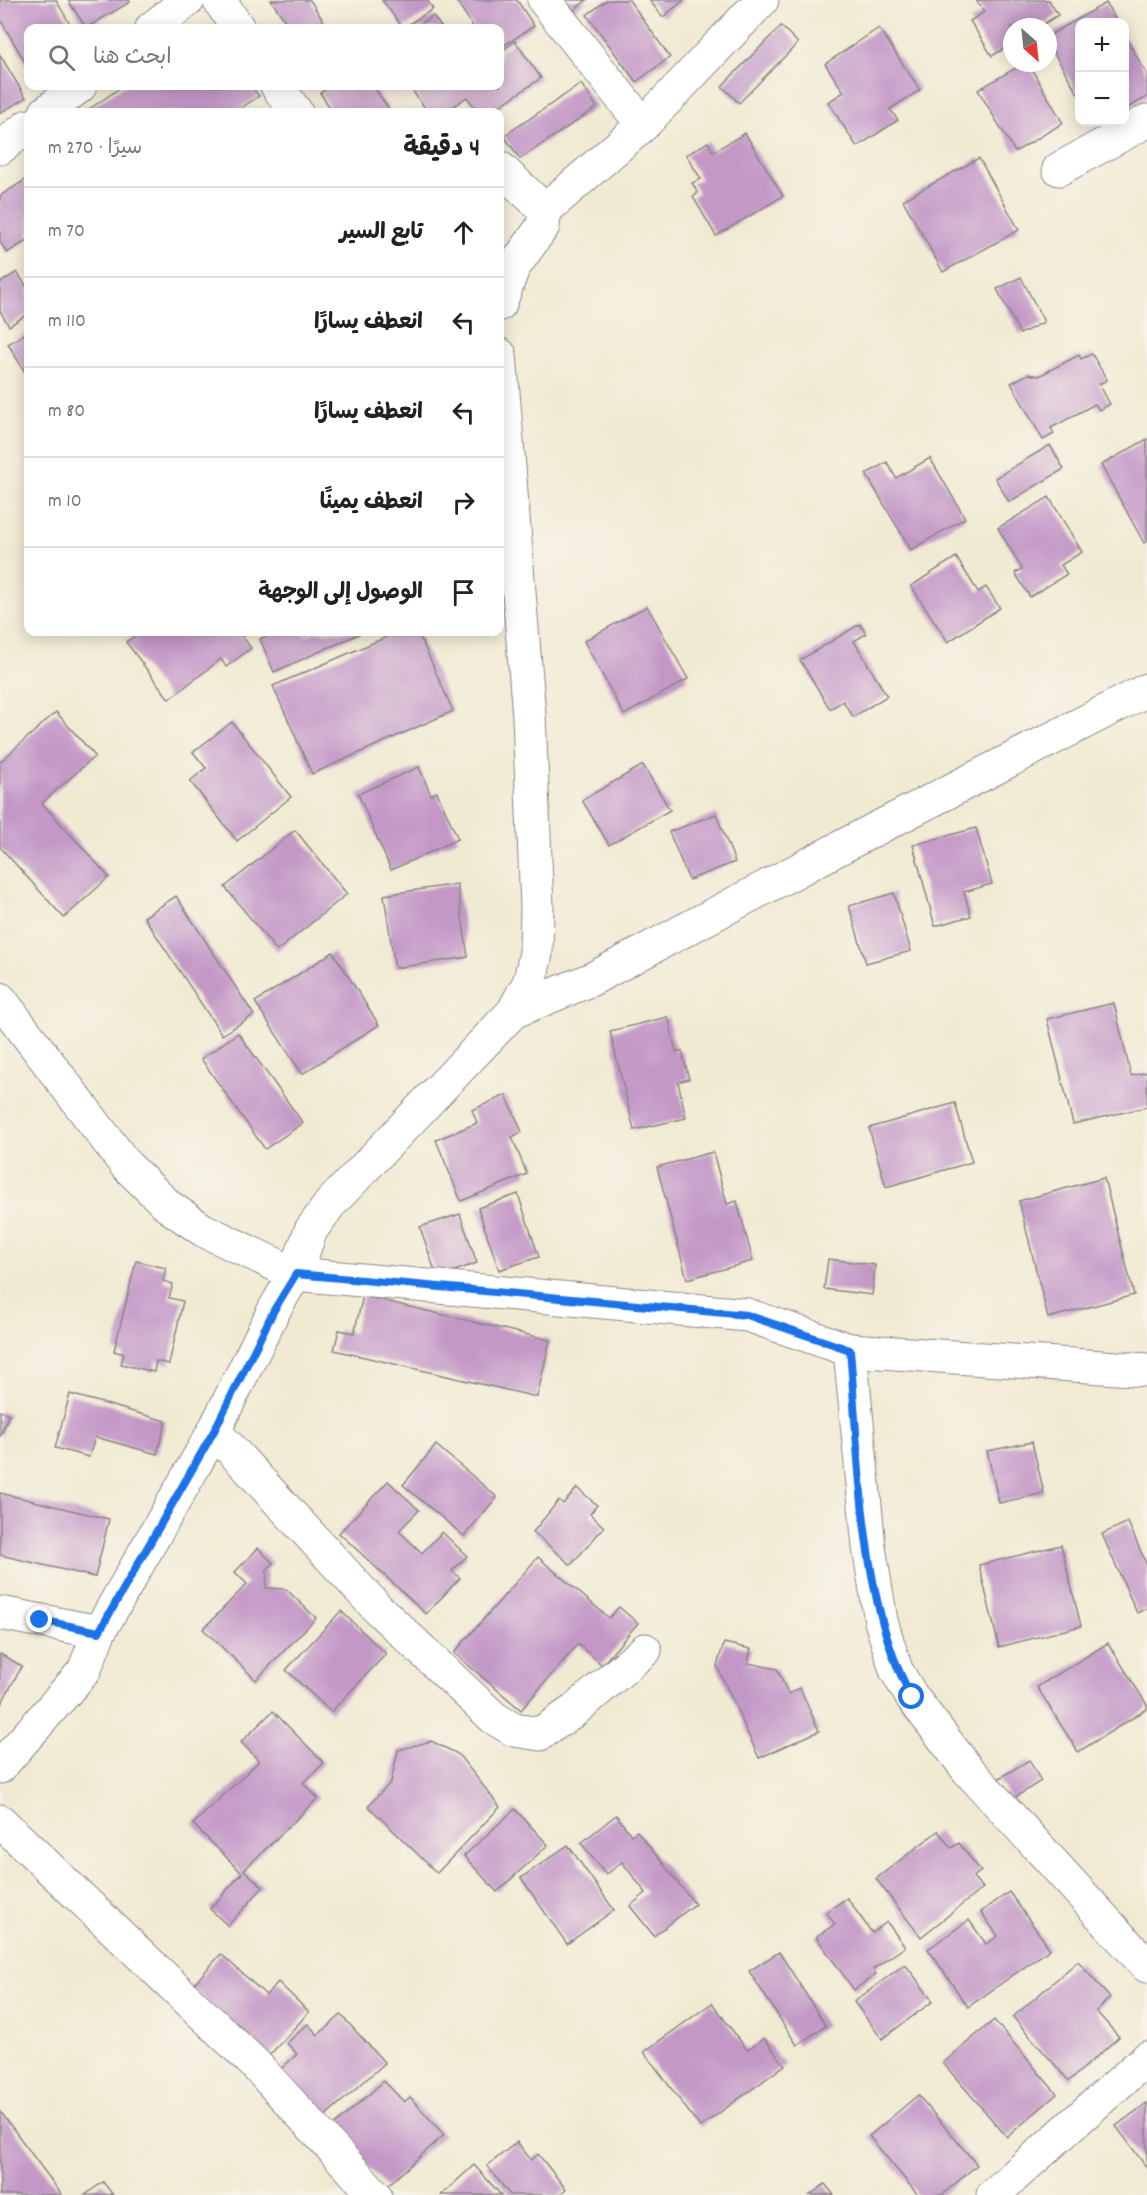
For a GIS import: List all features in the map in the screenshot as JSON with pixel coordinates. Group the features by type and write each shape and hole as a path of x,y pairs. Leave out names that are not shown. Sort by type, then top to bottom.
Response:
{"street":[{"path":"157,24 188,0"},
{"path":"219,0 235,24"},
{"path":"544,0 643,125"},
{"path":"504,293 513,268 543,226 545,210 643,125 762,0"},
{"path":"50,108 75,90"},
{"path":"280,90 293,108"},
{"path":"1059,169 1147,122"},
{"path":"0,148 24,129"},
{"path":"504,172 545,210"},
{"path":"0,1767 84,1671 99,1632 214,1431 274,1310 296,1274 310,1230 330,1204 513,1012 530,981 536,953 537,907 529,716 504,405"},
{"path":"513,1012 592,979 864,835 1147,690"},
{"path":"0,999 126,1165 168,1206 203,1230 296,1274 747,1315 850,1350 1147,1370"},
{"path":"850,1350 869,1548 881,1621 896,1670 912,1697 968,1770 1147,1966"},
{"path":"214,1431 378,1609 494,1718 514,1730 540,1734 575,1710 645,1650"},
{"path":"0,1612 99,1632"},
{"path":"0,1821 254,2063 375,2195"},
{"path":"993,2195 1147,2058"}],"building":[{"path":"0,0 56,0 70,24 24,24 24,60 0,19"},
{"path":"68,0 129,0 130,2 93,24 83,24"},
{"path":"271,0 310,0 325,24 287,24"},
{"path":"382,0 427,0 433,9 409,24 400,24"},
{"path":"456,0 517,0 534,26 504,45 504,24 471,24"},
{"path":"562,0 587,0 571,12"},
{"path":"607,0 629,0 670,57 636,82 587,15"},
{"path":"649,0 684,0 663,17"},
{"path":"976,0 1049,0 1058,15 1053,18 1003,18 1003,49 992,56 970,21 984,12"},
{"path":"1106,3 1115,18 1080,18"},
{"path":"433,16 439,24 420,24"},
{"path":"1075,21 1075,89 1057,58 1057,31"},
{"path":"781,26 798,43 739,103 722,86"},
{"path":"879,28 920,90 890,109 898,120 857,147 828,102 844,92 825,64"},
{"path":"515,41 541,78 497,108 475,108 467,97 451,108 425,108 412,90 504,90 504,49"},
{"path":"1129,43 1147,74 1147,97 1129,107"},
{"path":"0,55 26,98 0,113"},
{"path":"1009,72 1033,72 1063,123 1015,152 978,90"},
{"path":"581,84 597,107 520,159 504,136"},
{"path":"117,90 254,90 259,96 241,108 91,108"},
{"path":"325,90 376,90 388,108 330,108 320,93"},
{"path":"745,133 783,196 716,236 693,197 698,193 692,183 701,179 686,155 708,142 713,152"},
{"path":"979,158 1019,230 943,272 903,200"},
{"path":"24,181 24,242 7,253 0,242 0,196"},
{"path":"17,272 24,283 24,317 9,326 0,311 0,283"},
{"path":"1021,277 1044,322 1020,334 997,289"},
{"path":"24,334 24,370 8,344"},
{"path":"1092,354 1107,380 1099,384 1110,404 1099,410 1095,404 1051,428 1054,434 1043,440 1011,383 1028,374 1039,376 1079,355 1081,359"},
{"path":"1147,439 1147,541 1144,543 1101,465"},
{"path":"1050,445 1064,469 1009,502 995,478"},
{"path":"930,458 965,518 911,550 866,474 887,462 896,478"},
{"path":"1049,497 1082,552 1061,565 1067,574 1030,597 1015,573 1022,569 998,528"},
{"path":"956,557 978,592 986,587 1000,608 948,642 911,586"},
{"path":"647,606 688,679 624,715 584,641"},
{"path":"860,624 866,634 854,641 887,696 853,717 843,701 830,709 800,660"},
{"path":"134,636 242,636 251,648 226,667 221,659 169,699 126,642"},
{"path":"267,636 355,636 274,672 260,639"},
{"path":"389,636 420,636 453,711 312,774 273,686"},
{"path":"56,712 95,756 42,803 109,877 64,918 0,847 0,762"},
{"path":"232,722 291,797 237,841 190,781 206,768 193,752"},
{"path":"643,765 670,810 609,845 582,800"},
{"path":"419,767 431,795 437,792 458,839 391,870 358,794"},
{"path":"716,814 735,862 689,880 669,832"},
{"path":"976,828 992,884 964,892 971,916 935,926 913,845"},
{"path":"295,830 347,894 277,951 225,887"},
{"path":"457,884 468,957 395,968 384,895"},
{"path":"894,893 911,951 866,963 849,906"},
{"path":"176,896 254,1015 222,1035 144,917"},
{"path":"333,952 379,1025 302,1074 255,1002"},
{"path":"1114,1003 1131,1076 1147,1072 1147,1107 1073,1124 1047,1019"},
{"path":"668,1017 676,1052 682,1051 689,1079 678,1082 686,1118 634,1130 610,1031"},
{"path":"238,1033 303,1123 265,1149 201,1059"},
{"path":"506,1095 522,1132 512,1137 527,1174 461,1201 436,1140 477,1123 472,1110"},
{"path":"955,1103 972,1162 886,1187 869,1128"},
{"path":"713,1152 727,1204 737,1201 753,1261 687,1279 657,1167"},
{"path":"1104,1178 1134,1295 1048,1318 1019,1201"},
{"path":"518,1194 539,1257 499,1270 478,1208"},
{"path":"460,1214 477,1263 437,1277 420,1227"},
{"path":"828,1259 875,1265 872,1295 824,1289"},
{"path":"136,1261 166,1268 163,1281 173,1284 169,1298 183,1301 169,1364 156,1361 154,1372 121,1364 124,1354 114,1351"},
{"path":"363,1296 550,1340 537,1397 334,1350 339,1330 354,1333"},
{"path":"70,1394 166,1421 157,1454 95,1437 89,1457 55,1448"},
{"path":"0,1411 9,1414 0,1437"},
{"path":"1032,1442 1044,1493 999,1503 987,1451"},
{"path":"436,1445 497,1497 464,1536 403,1485"},
{"path":"388,1481 419,1510 399,1531 422,1553 442,1532 467,1556 452,1571 460,1578 426,1614 339,1533"},
{"path":"577,1488 597,1505 590,1514 604,1527 571,1565 533,1532 559,1500 563,1504"},
{"path":"0,1493 109,1519 95,1577 0,1555"},
{"path":"1128,1522 1147,1566 1147,1608 1137,1613 1102,1534"},
{"path":"1061,1545 1081,1626 999,1647 979,1565"},
{"path":"258,1548 273,1563 267,1570 266,1588 286,1589 316,1618 256,1680 203,1629 247,1584 235,1572"},
{"path":"538,1557 609,1618 619,1607 638,1623 602,1665 578,1644 521,1710 454,1653"},
{"path":"341,1611 386,1654 331,1712 286,1670"},
{"path":"724,1643 751,1649 748,1663 777,1669 788,1694 800,1688 819,1731 759,1758 717,1666"},
{"path":"1108,1643 1147,1705 1147,1709 1078,1752 1037,1687"},
{"path":"0,1654 22,1666 0,1706"},
{"path":"273,1711 324,1763 303,1783 318,1798 244,1870 263,1887 228,1926 210,1909 242,1873 193,1824 259,1761 241,1742"},
{"path":"431,1741 458,1754 500,1807 437,1873 368,1806 391,1782 398,1750"},
{"path":"1029,1760 1041,1781 1011,1800 998,1779"},
{"path":"515,1809 548,1845 497,1892 464,1856"},
{"path":"616,1815 631,1835 637,1831 695,1904 654,1936 630,1906 646,1893 622,1862 606,1875 581,1843"},
{"path":"938,1831 951,1848 959,1843 981,1871 973,1877 983,1888 921,1937 876,1879"},
{"path":"568,1845 614,1910 567,1944 521,1878"},
{"path":"1009,1892 1050,1949 968,2007 928,1949 969,1920 986,1944 998,1936 981,1912"},
{"path":"847,1898 872,1933 887,1922 905,1947 873,1969 876,1974 854,1990 816,1937 835,1924 826,1912"},
{"path":"779,1952 826,2026 797,2045 749,1971"},
{"path":"221,1954 266,1995 278,1982 309,2012 268,2057 191,1987"},
{"path":"1078,1961 1110,1998 1096,2011 1119,2037 1069,2081 1013,2017"},
{"path":"905,1964 933,2001 882,2039 854,2002"},
{"path":"712,2003 747,2050 764,2038 785,2065 700,2127 644,2052"},
{"path":"341,2015 385,2063 324,2117 281,2069 297,2054 287,2043 308,2024 318,2035"},
{"path":"994,2020 1057,2094 1007,2137 943,2063"},
{"path":"384,2081 404,2102 410,2097 444,2135 386,2187 332,2127"},
{"path":"918,2095 977,2165 942,2195 918,2195 869,2136"},
{"path":"1147,2103 1147,2168 1116,2126"},
{"path":"0,2111 62,2195 0,2195"},
{"path":"517,2142 531,2160 538,2154 566,2189 559,2195 510,2195 487,2166"},
{"path":"474,2165 501,2195 441,2195"},
{"path":"103,2182 113,2195 85,2195"},
{"path":"825,2184 834,2195 810,2195"}],"route":[{"path":"40,1620 99,1632 214,1431 274,1310 296,1274 747,1315 850,1350 869,1548 881,1621 896,1670 912,1697"}]}
